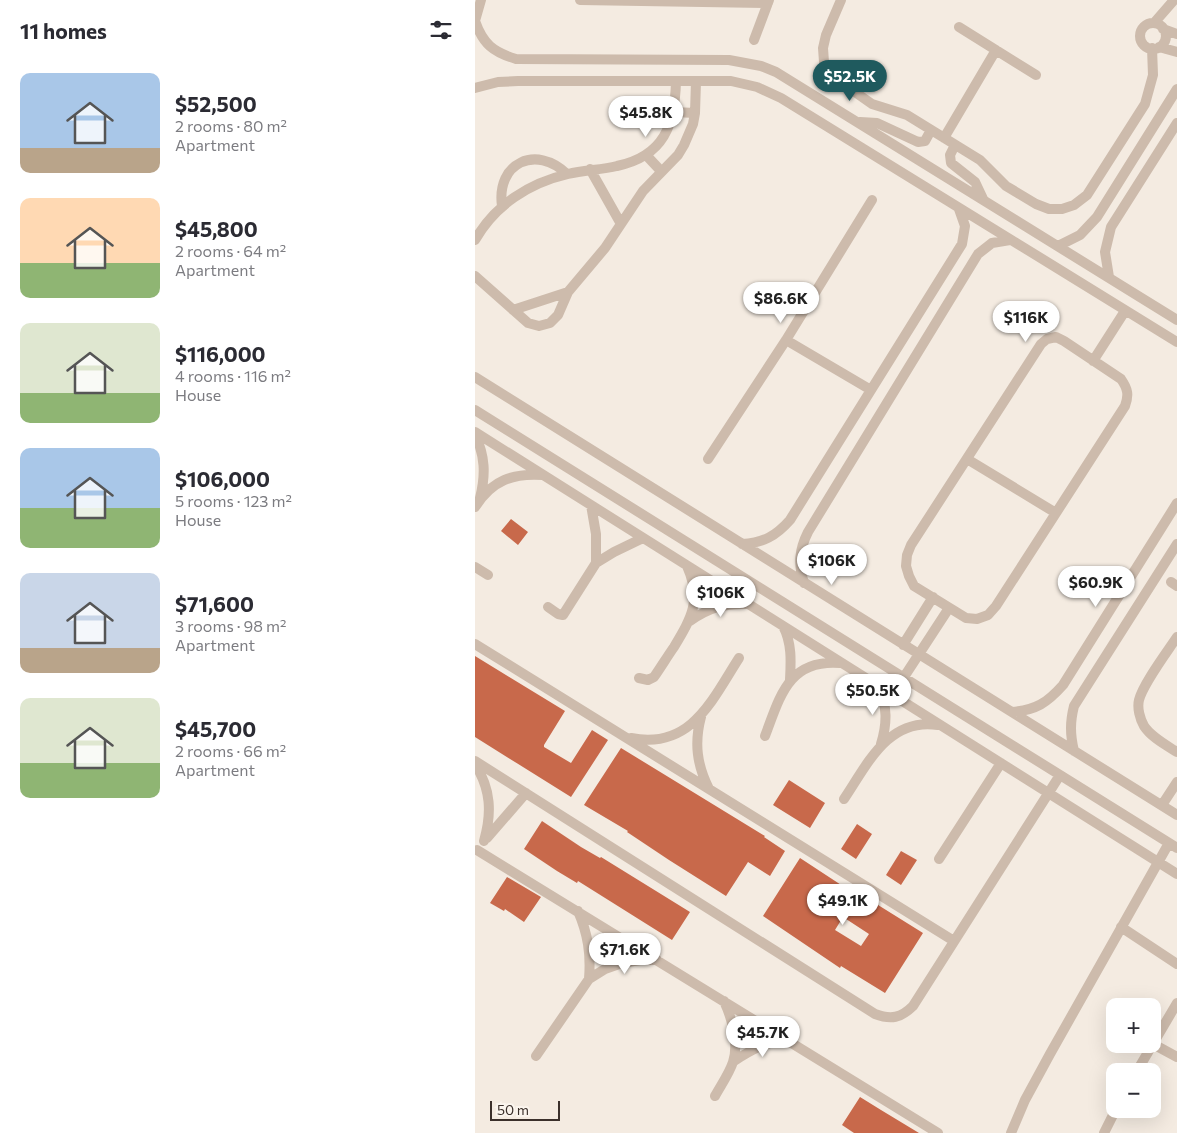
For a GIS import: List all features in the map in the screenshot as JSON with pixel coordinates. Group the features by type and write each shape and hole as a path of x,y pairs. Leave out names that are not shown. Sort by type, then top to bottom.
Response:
{"street":[{"path":"481,0 475,21 480,35 489,46 502,55 516,59 729,60 753,64 776,72 1177,320"},
{"path":"580,0 768,2 754,40"},
{"path":"841,0 826,35 823,48 824,62 830,74 872,104 901,113 985,163 1005,186 1036,204 1056,209 1074,205 1087,195 1145,104 1153,75 1155,47 1165,39 1163,29"},
{"path":"1174,0 1154,23 1147,24 1140,32 1142,43 1177,52"},
{"path":"1154,23 1163,29 1177,34"},
{"path":"959,27 1036,75"},
{"path":"944,138 996,50"},
{"path":"475,88 498,82 518,81 731,81 757,87 769,92 1177,342"},
{"path":"475,240 501,206 521,192 567,174 619,166 646,155 664,136 674,112 676,81"},
{"path":"475,276 528,323 539,326 550,323 558,315 568,292 605,248 643,191 678,155 693,124 696,81"},
{"path":"1058,246 1080,235 1097,217 1177,89"},
{"path":"674,112 695,113"},
{"path":"858,122 877,124 918,142 925,140 931,130"},
{"path":"1109,277 1105,252 1111,228 1177,123"},
{"path":"955,145 950,155 951,163 975,182 983,199"},
{"path":"646,155 661,171"},
{"path":"501,206 500,193 503,180 510,170 521,162 533,158 546,160 558,165 567,174"},
{"path":"590,169 621,224"},
{"path":"708,459 786,340 871,200"},
{"path":"742,544 756,543 769,538 781,531 790,520 962,244 965,226 959,209"},
{"path":"804,583 799,557 802,544 808,532 978,254 992,243 1010,240"},
{"path":"513,310 568,292"},
{"path":"1093,361 1125,311"},
{"path":"1056,338 1064,341 1093,361 1121,379 1127,387 1129,397 996,606 988,615 977,619 966,618 914,586 906,566 911,544 1041,344 1047,339 1056,338"},
{"path":"786,340 871,390"},
{"path":"475,378 1177,815"},
{"path":"475,410 1173,846 1158,862 1121,927 1025,1100 1011,1133"},
{"path":"475,433 1177,874"},
{"path":"475,433 485,464 484,482 477,503"},
{"path":"967,459 1056,513"},
{"path":"477,503 493,486 509,478 526,474 544,475"},
{"path":"1012,712 1027,710 1041,705 1053,696 1063,684 1177,503"},
{"path":"591,505 596,534 596,564"},
{"path":"548,607 558,614 563,614 596,564 614,552 643,538"},
{"path":"1074,751 1070,736 1070,721 1074,706 1177,544"},
{"path":"687,566 693,578 695,593 690,621"},
{"path":"475,567 488,575"},
{"path":"903,645 933,598"},
{"path":"639,678 648,680 654,677 690,621 702,612 717,606 733,603 748,604"},
{"path":"904,677 949,608"},
{"path":"781,624 788,636 791,650 790,680"},
{"path":"1177,637 1144,688 1139,700 1139,714 1144,727 1177,752"},
{"path":"475,644 954,941"},
{"path":"624,736 641,740 657,740 689,727 701,716 739,658"},
{"path":"765,736 779,700 790,680 801,671 813,665 827,662 842,663"},
{"path":"878,686 883,696 886,712 881,744"},
{"path":"701,716 696,746 702,776 709,789"},
{"path":"844,799 881,744 895,733 911,726 929,724 941,726"},
{"path":"475,762 875,1014 885,1018 895,1018 913,1006 1060,775"},
{"path":"475,762 485,783 489,803 489,822 484,841"},
{"path":"939,859 1001,763"},
{"path":"1162,806 1177,782"},
{"path":"526,793 476,851 578,911 938,1133"},
{"path":"578,911 585,927 589,944 591,962 589,979"},
{"path":"1121,927 1177,964"},
{"path":"536,1056 589,979 605,969 622,963 658,960"},
{"path":"715,1096 734,1061 735,1038 731,1016 724,1001"},
{"path":"1161,1030 1177,1003"},
{"path":"734,1061 754,1048 777,1040 787,1040"},
{"path":"1161,1048 1177,1057"},
{"path":"1104,1133 1112,1118"}],"building":[{"path":"511,519 528,532 518,545 501,531"},
{"path":"475,656 565,711 544,747 571,763 592,730 608,740 571,797 475,737"},
{"path":"621,748 765,836 785,851 770,876 748,862 726,896 669,860 628,831 584,805"},
{"path":"789,780 825,803 810,828 773,805"},
{"path":"542,821 581,847 601,857 690,912 672,940 524,849"},
{"path":"857,824 872,834 856,859 841,849"},
{"path":"901,851 917,860 901,885 886,875"},
{"path":"800,858 861,898 862,895 923,933 885,993 841,966 840,968 763,916","holes":["843,917 869,934 861,946 835,930"]},
{"path":"507,877 541,897 524,922 505,909 504,911 490,903"},
{"path":"860,1097 919,1133 854,1133 842,1125"}]}
